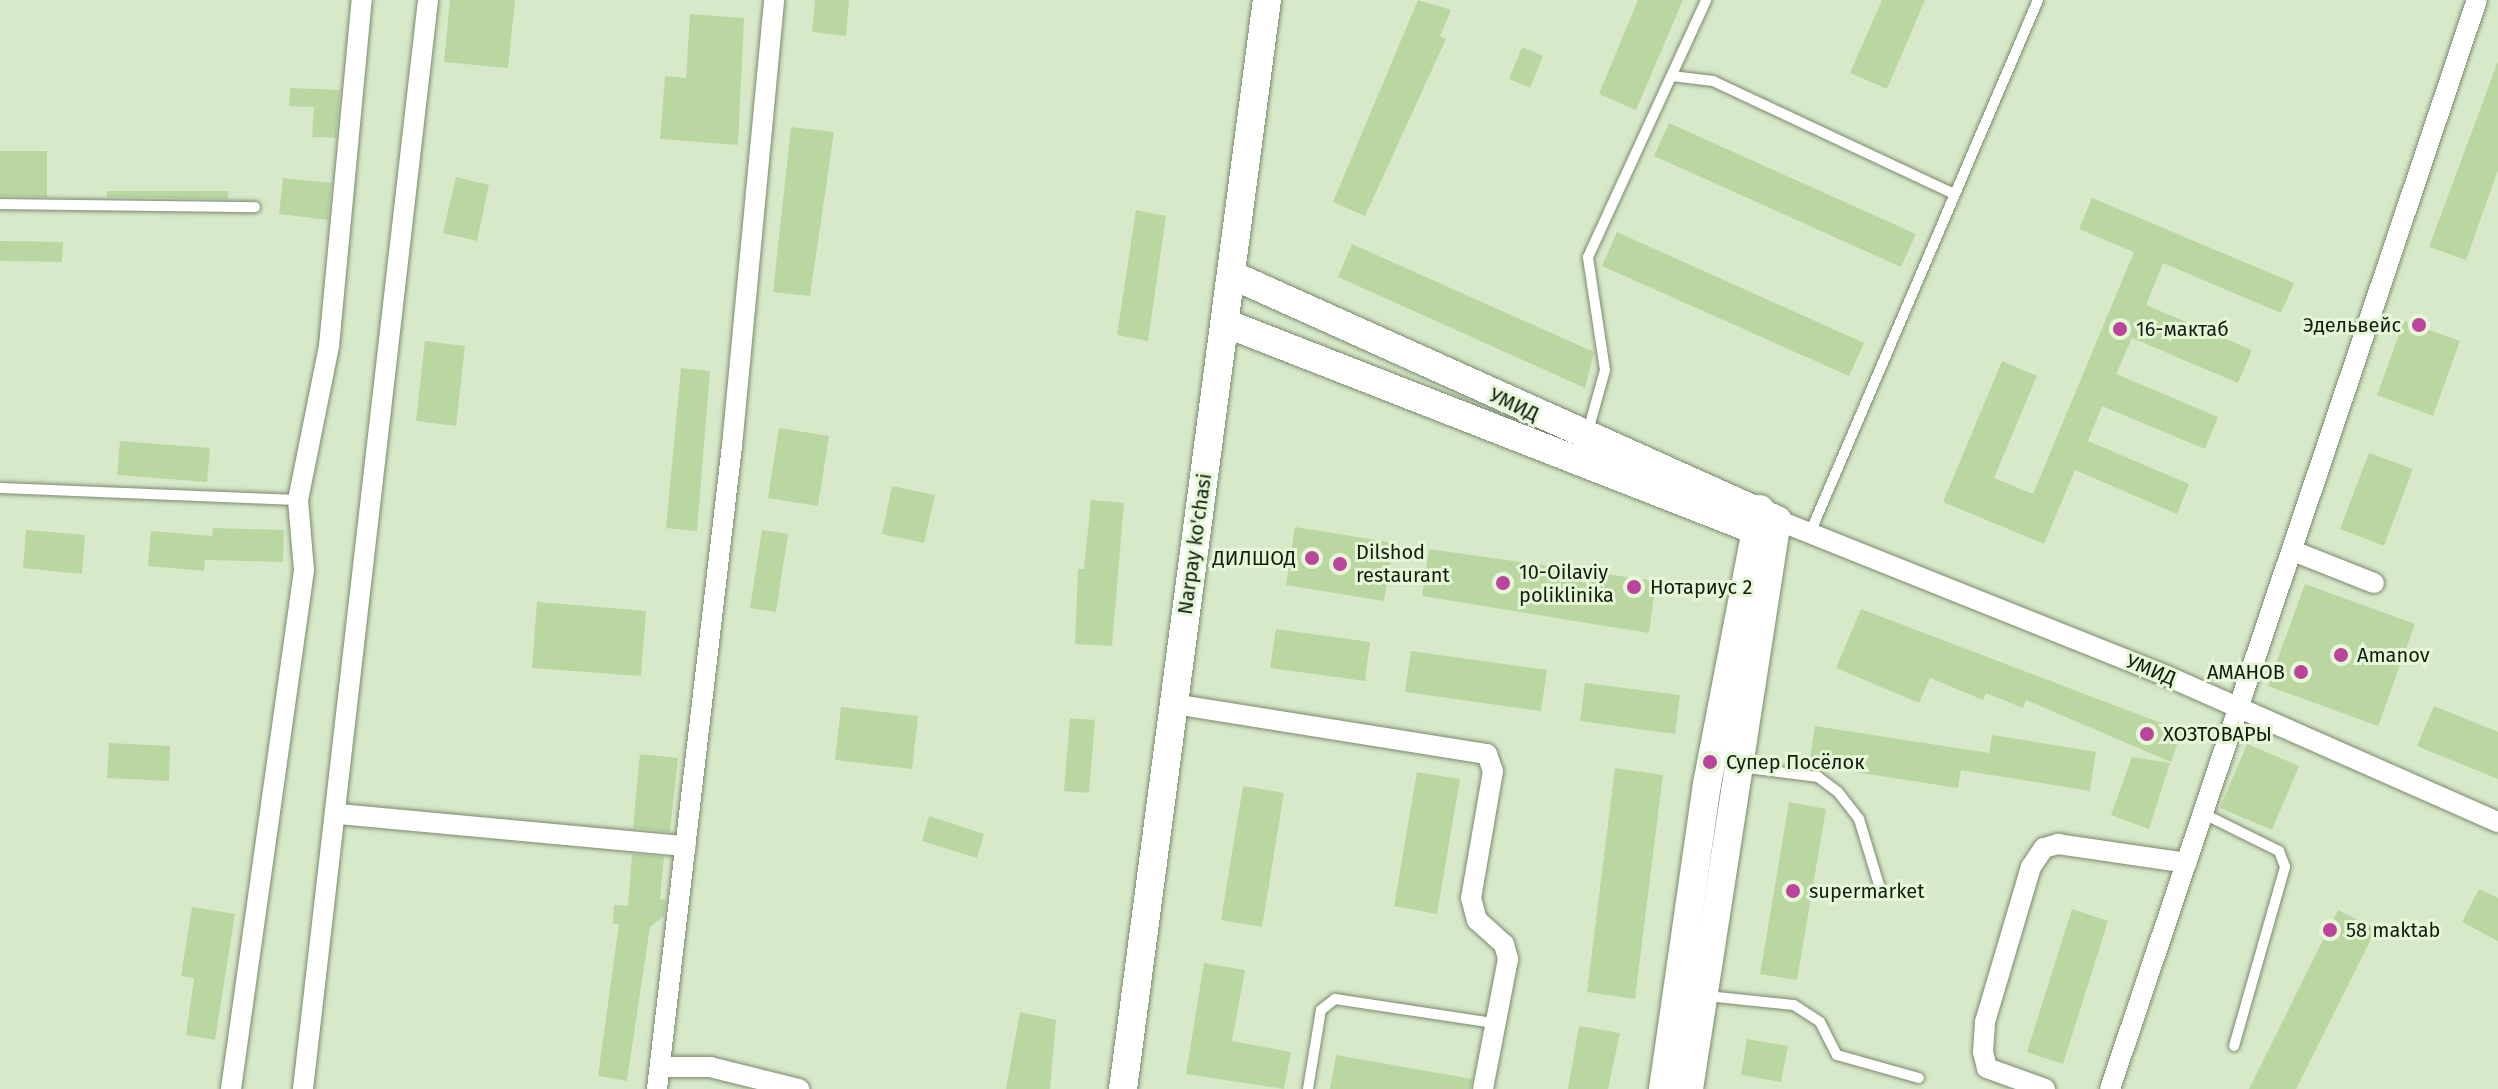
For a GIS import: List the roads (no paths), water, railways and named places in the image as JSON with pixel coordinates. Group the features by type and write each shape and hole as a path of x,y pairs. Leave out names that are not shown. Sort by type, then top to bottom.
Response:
{"street":[{"path":"231,1089 304,570 298,500 329,346 362,0"},
{"path":"303,1089 338,814 428,0"},
{"path":"657,1089 686,846 774,0"},
{"name":"Narpay ko'chasi","path":"1123,1089 1267,0"},
{"path":"2110,1089 2477,0"},
{"name":"УМИД","path":"1232,275 1778,527"},
{"name":"УМИД","path":"1225,323 1778,527 2240,707 2498,822"},
{"path":"1689,1089 1778,527"},
{"path":"1663,1089 1778,527"},
{"path":"2293,551 2374,583"},
{"path":"1174,704 1487,754 1493,771 1471,898 1477,920 1504,944 1508,959 1483,1089"},
{"path":"338,814 686,846"},
{"path":"2045,1089 1987,1068 1983,1052 1985,1022 2031,867 2044,848 2058,844 2187,863"},
{"path":"662,1067 710,1067 799,1089"}],"lane":[{"path":"1586,438 1605,370 1588,257 1706,0"},
{"path":"1778,527 1952,193 2038,0"},
{"path":"1672,76 1713,81 1952,193"},
{"path":"0,204 255,207"},
{"path":"0,488 298,500"},
{"path":"1738,767 1818,777 1838,792 1859,819 1880,888"},
{"path":"2204,814 2279,851 2285,867 2234,1046"},
{"path":"1704,996 1794,1005 1820,1022 1837,1055 1919,1078"},
{"path":"1308,1089 1321,1010 1335,999 1494,1023"}],"place":[{"name":"Эдельвейс","path":"2419,325"},
{"name":"16-мактаб","path":"2120,329"},
{"name":"ДИЛШОД","path":"1312,558"},
{"name":"Dilshod restaurant","path":"1340,564"},
{"name":"10-Oilaviy poliklinika","path":"1503,583"},
{"name":"Нотариус 2","path":"1634,587"},
{"name":"Amanov","path":"2341,655"},
{"name":"АМАНОВ","path":"2301,672"},
{"name":"ХОЗТОВАРЫ","path":"2147,734"},
{"name":"Супер Посёлок","path":"1710,762"},
{"name":"supermarket","path":"1793,891"},
{"name":"58 maktab","path":"2330,930"}]}
